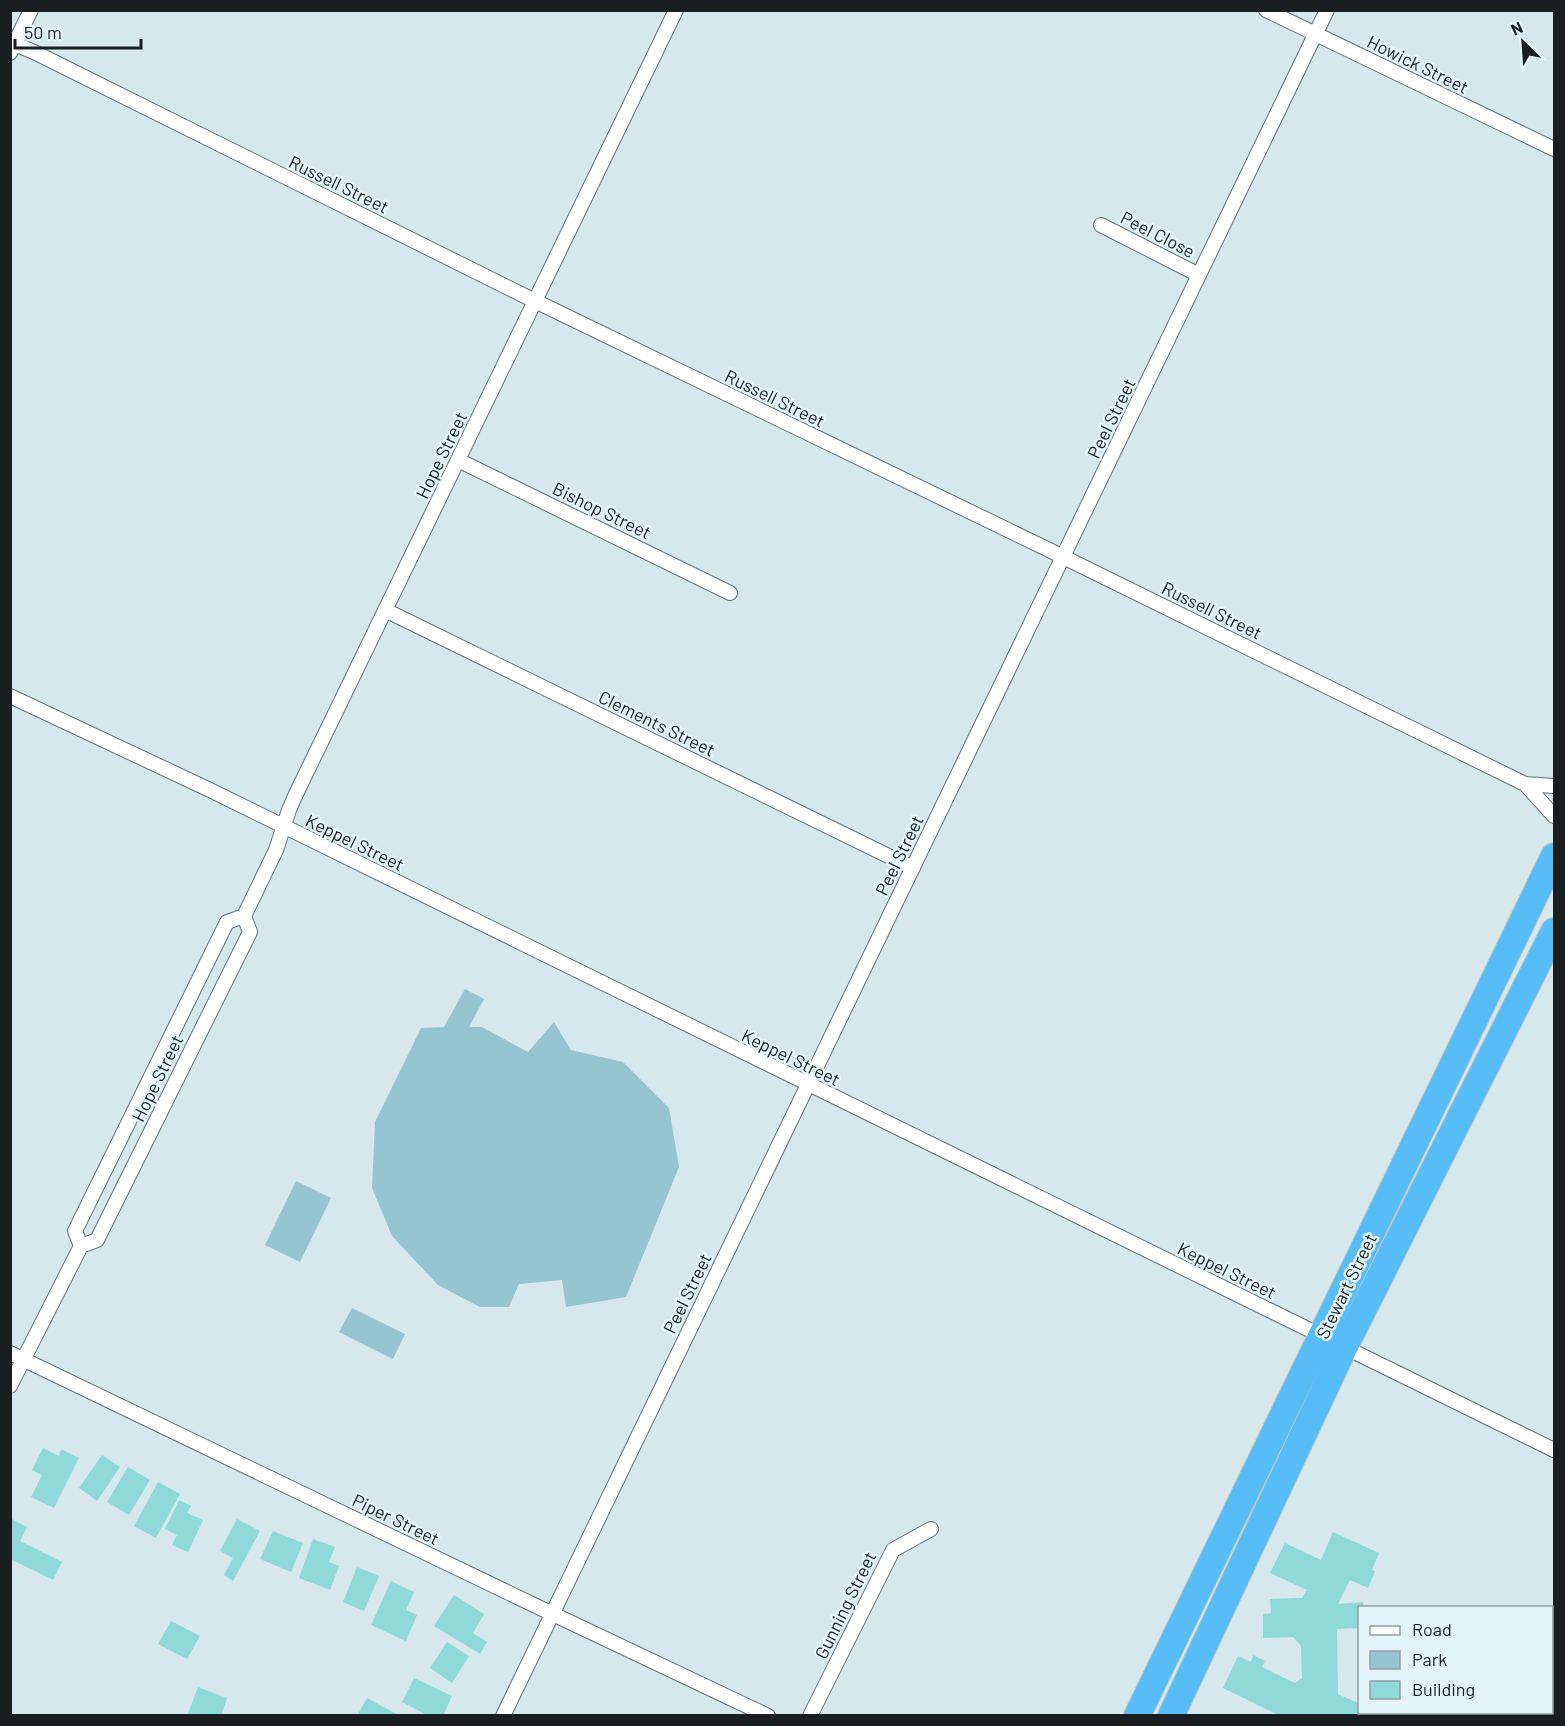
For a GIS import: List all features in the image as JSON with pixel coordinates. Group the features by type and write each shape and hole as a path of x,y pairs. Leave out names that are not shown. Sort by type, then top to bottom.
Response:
{"highway":[{"name":"Stewart Street","path":"1171,1716 1333,1342 1554,856"},
{"name":"Stewart Street","path":"1137,1716 1333,1342 1554,931"}],"street":[{"path":"12,46 31,10"},
{"name":"Hope Street","path":"81,1246 75,1231 227,922 244,916 276,850 289,810 676,10"},
{"name":"Howick Street","path":"1266,10 1554,149"},
{"name":"Peel Street","path":"503,1716 1327,10"},
{"name":"Russell Street","path":"12,46 1064,557 1525,784 1554,816"},
{"name":"Peel Close","path":"1101,225 1200,275"},
{"name":"Bishop Street","path":"458,460 730,593"},
{"name":"Clements Street","path":"385,610 913,868"},
{"name":"Keppel Street","path":"10,696 284,827 1554,1450"},
{"name":"Russell Street","path":"1525,784 1554,786"},
{"name":"Hope Street","path":"10,1386 81,1246 97,1240 150,1134 250,932 244,916"},
{"name":"Piper Street","path":"10,1353 768,1716"},
{"name":"Gunning Street","path":"810,1716 893,1550 931,1529"}],"green space":[{"path":"465,989 484,999 469,1027 482,1027 528,1052 554,1022 571,1050 623,1062 669,1108 679,1167 626,1297 566,1307 562,1280 519,1284 509,1307 480,1307 438,1285 392,1236 372,1188 375,1122 421,1028 444,1027"},
{"path":"296,1181 331,1198 300,1262 265,1245"},
{"path":"352,1308 405,1334 393,1359 339,1332"}],"building":[{"path":"43,1448 59,1456 61,1449 79,1458 54,1508 31,1497 42,1475 32,1470"},
{"path":"102,1455 120,1467 97,1501 79,1488"},
{"path":"128,1467 150,1480 129,1515 107,1502"},
{"path":"158,1482 180,1494 156,1538 134,1526"},
{"path":"179,1500 191,1506 187,1513 203,1520 188,1552 172,1545 177,1535 165,1529"},
{"path":"10,1518 27,1527 20,1541 62,1562 53,1580 10,1559"},
{"path":"237,1519 260,1531 233,1581 224,1575 233,1558 220,1551"},
{"path":"273,1531 303,1543 291,1572 260,1559"},
{"path":"1333,1532 1379,1553 1368,1588 1350,1580 1338,1604 1363,1602 1363,1606 1358,1606 1358,1628 1337,1629 1338,1694 1358,1703 1358,1714 1384,1716 1280,1716 1223,1688 1238,1656 1251,1662 1253,1655 1265,1661 1262,1667 1295,1683 1302,1678 1301,1646 1293,1637 1263,1638 1263,1614 1271,1613 1270,1599 1302,1598 1307,1590 1270,1573 1285,1543 1321,1560"},
{"path":"313,1539 335,1547 329,1562 339,1566 330,1590 299,1578"},
{"path":"357,1567 379,1576 364,1611 343,1602"},
{"path":"391,1581 414,1592 406,1610 417,1615 406,1641 371,1625"},
{"path":"454,1595 484,1614 473,1633 487,1642 480,1654 434,1626"},
{"path":"171,1621 200,1636 187,1659 158,1644"},
{"path":"447,1642 469,1656 452,1683 430,1668"},
{"path":"414,1678 452,1696 443,1716 429,1716 402,1702"},
{"path":"198,1687 227,1698 221,1716 187,1716"},
{"path":"367,1698 400,1716 362,1716 358,1714"}]}
